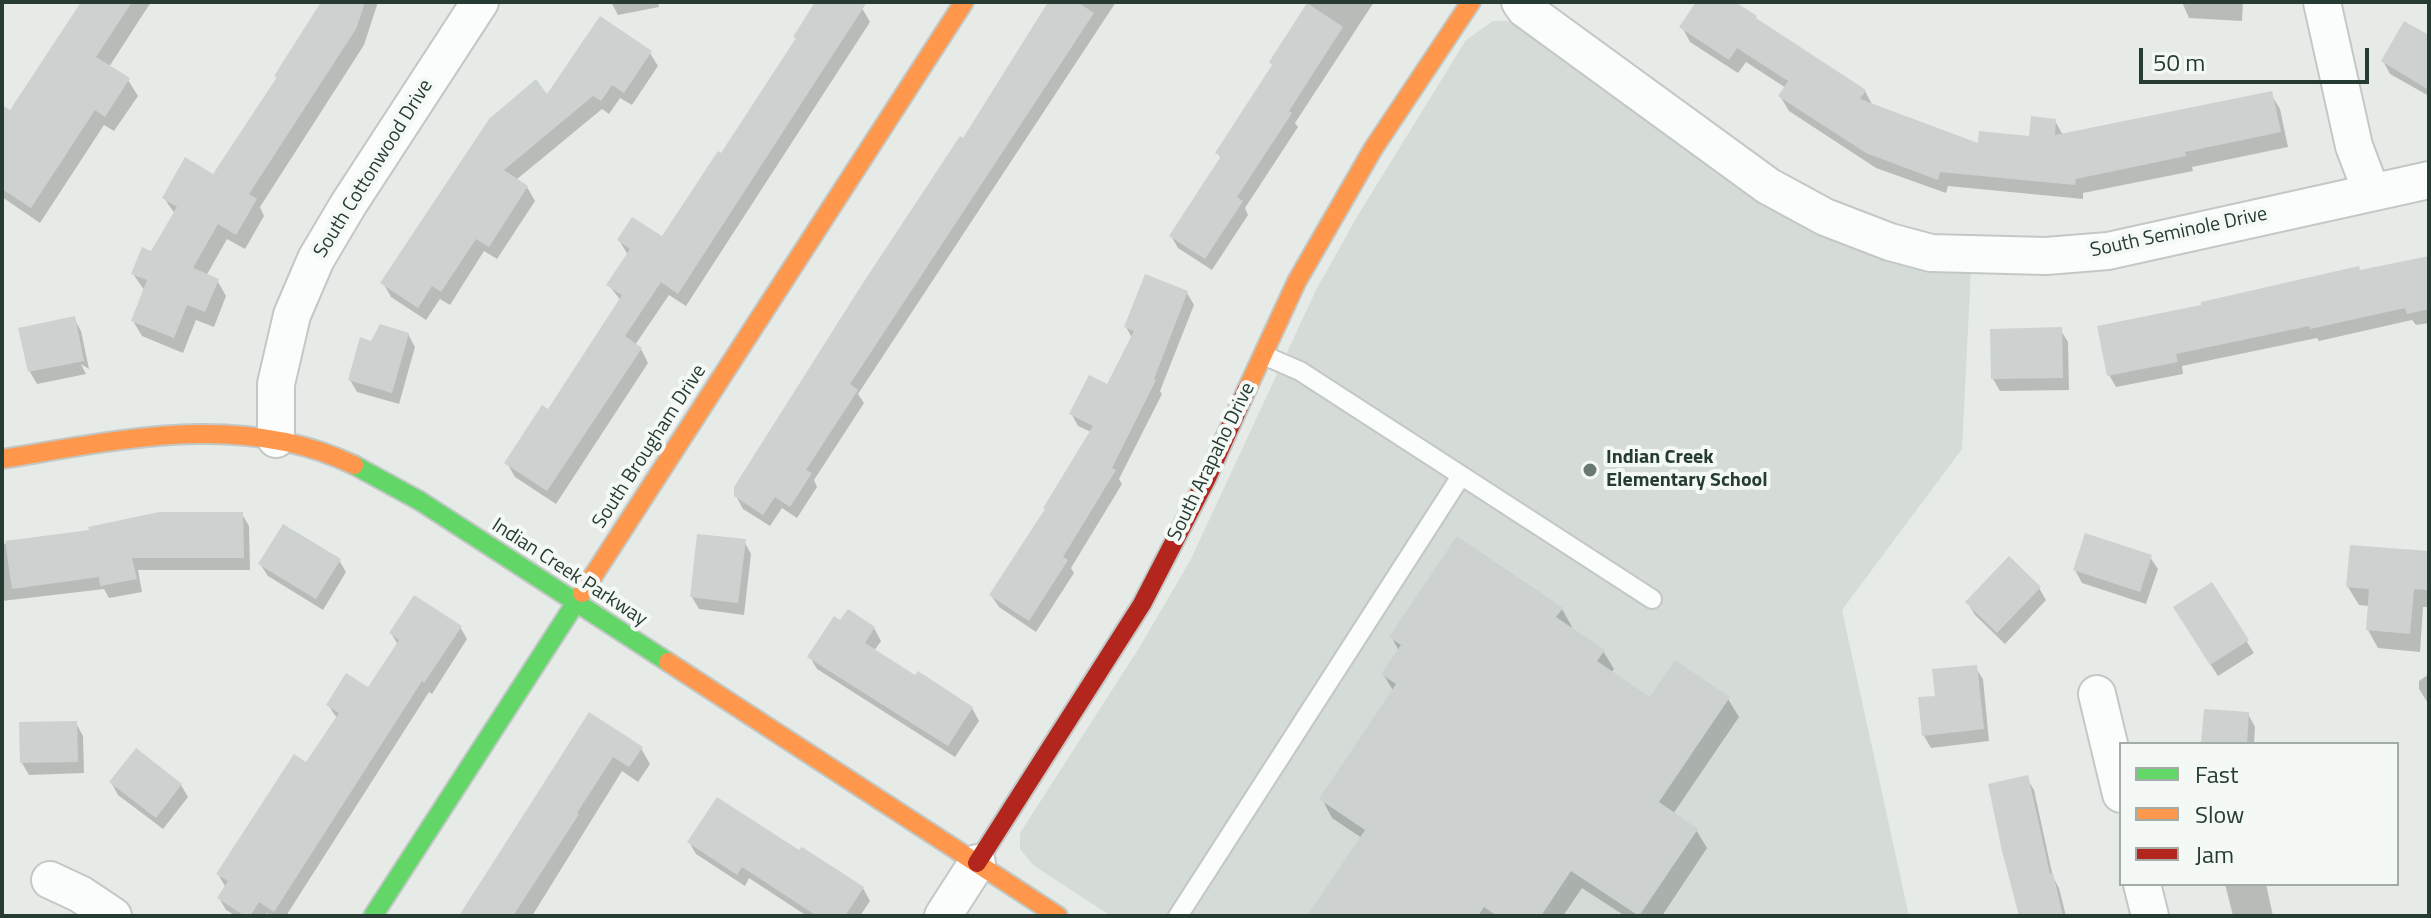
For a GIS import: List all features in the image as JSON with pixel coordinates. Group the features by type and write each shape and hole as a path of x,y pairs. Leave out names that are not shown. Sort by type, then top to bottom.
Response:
{"street":[{"name":"South Cottonwood Drive","path":"276,439 276,384 292,315 316,259 480,2"},
{"name":"South Brougham Drive","path":"373,916 964,2"},
{"name":"South Arapaho Drive","path":"943,916 1142,604 1207,478 1297,281 1373,149 1471,2"},
{"name":"South Seminole Drive","path":"1520,2 1525,9 1768,186 1825,217 1890,242 1931,253 2046,256 2108,251 2429,180"},
{"path":"2322,2 2354,146 2371,191"},
{"name":"Indian Creek Parkway","path":"2,459 154,435 212,432 276,439 315,449 355,465 420,501 1058,916"},
{"path":"2097,694 2119,786"},
{"path":"50,880 80,894 113,916"},
{"path":"2142,886 2150,916"}],"lane":[{"path":"1263,355 1300,371 1652,599"},
{"path":"1178,916 1461,476"}],"shaded area":[{"name":"Indian Creek Elementary School","path":"1493,21 1525,26 1807,226 1868,254 1926,266 1971,270 1962,449 1842,610 1909,916 1111,916 1033,865 1020,849 1020,833 1139,648 1190,561 1316,290 1358,215 1466,40"}],"building":[{"path":"81,2 132,2 96,57 130,78 105,117 95,110 31,208 2,189 2,105 10,110"},
{"path":"321,2 365,2 356,29 249,194 257,199 236,235 218,224 193,268 219,279 205,312 187,305 174,338 131,321 147,280 131,274 142,247 151,251 177,207 162,198 185,157 213,174 277,77 274,76"},
{"path":"815,2 867,2 678,294 661,282 625,336 642,348 547,491 504,463 542,405 548,409 622,295 606,285 630,249 617,240 632,217 662,236 718,151 721,153 796,38 793,37"},
{"path":"1048,2 1077,2 1094,13 850,384 858,390 806,470 812,473 790,507 775,497 763,515 734,496 734,487 861,286 960,136 963,138"},
{"path":"1696,2 1735,2 1866,90 1860,99 1978,143 1979,131 2029,136 2031,116 2056,119 2055,135 2272,91 2281,132 2076,179 2075,185 1940,172 1938,180 1866,153 1778,96 1788,81 1737,48 1729,60 1679,27"},
{"path":"1307,3 1343,27 1237,197 1243,201 1205,259 1169,236 1221,156 1215,153 1272,65 1269,62"},
{"path":"600,16 652,51 624,93 612,85 601,101 593,96 504,170 528,186 489,247 476,239 441,292 432,286 418,308 380,283 489,119 536,79 547,94"},
{"path":"2404,21 2429,35 2429,90 2381,61"},
{"path":"2429,256 2429,309 2407,314 2405,308 2310,329 2309,326 2176,354 2178,362 2107,376 2097,326 2201,305 2201,302 2359,266 2360,270"},
{"path":"1145,274 1188,291 1156,380 1112,468 1116,470 1063,557 1068,560 1029,621 989,595 1045,509 1093,426 1069,414 1089,375 1107,384 1134,331 1124,327"},
{"path":"75,316 84,361 28,372 18,328"},
{"path":"380,324 409,333 392,393 348,380 360,337 371,341"},
{"path":"2062,327 2063,378 1991,379 1990,329"},
{"path":"159,512 243,512 244,558 132,558 137,579 100,586 99,577 12,589 5,541 89,530 88,527"},
{"path":"283,524 341,559 316,599 258,564"},
{"path":"2085,533 2152,555 2140,592 2073,570"},
{"path":"697,534 746,539 738,603 690,597"},
{"path":"1457,536 1563,608 1556,617 1605,650 1597,661 1650,697 1675,660 1730,697 1659,802 1698,829 1639,916 1571,871 1541,916 1497,916 1484,907 1478,916 1307,916 1365,830 1319,799 1396,684 1381,674 1401,645 1389,637"},
{"path":"2350,545 2429,551 2429,590 2414,589 2410,634 2366,630 2369,589 2346,587"},
{"path":"2009,556 2041,587 1997,633 1965,602"},
{"path":"2212,582 2249,640 2210,665 2173,607"},
{"path":"414,595 462,626 424,683 422,681 274,912 259,902 250,916 245,916 217,898 228,881 216,874 294,754 306,762 339,713 326,705 346,673 368,687 399,640 389,633"},
{"path":"848,609 875,627 865,643 915,675 918,671 973,707 948,746 807,657 834,616 840,620"},
{"path":"1977,665 1984,729 1922,736 1918,697 1935,696 1932,669"},
{"path":"2204,709 2249,712 2247,742 2201,742"},
{"path":"589,712 643,747 629,767 613,757 513,916 459,916"},
{"path":"77,721 78,762 20,763 19,722"},
{"path":"136,748 182,784 156,818 109,782"},
{"path":"2028,775 2050,874 2053,873 2063,916 2019,916 2002,851 1988,784"},
{"path":"717,797 864,887 845,916 817,916 742,867 737,875 687,842"}],"traffic: fast":[{"path":"354,465 420,501 668,662"},
{"path":"373,916 582,593"}],"traffic: slow":[{"path":"582,593 964,2"},
{"path":"1247,389 1297,281 1373,149 1471,2"},
{"path":"2,459 135,438 224,434 311,448 354,465"},
{"path":"668,662 1058,916"}],"traffic: jam":[{"path":"977,863 1142,604 1207,478 1247,389"}],"place":[{"name":"Indian Creek Elementary School","path":"1590,470"}]}
